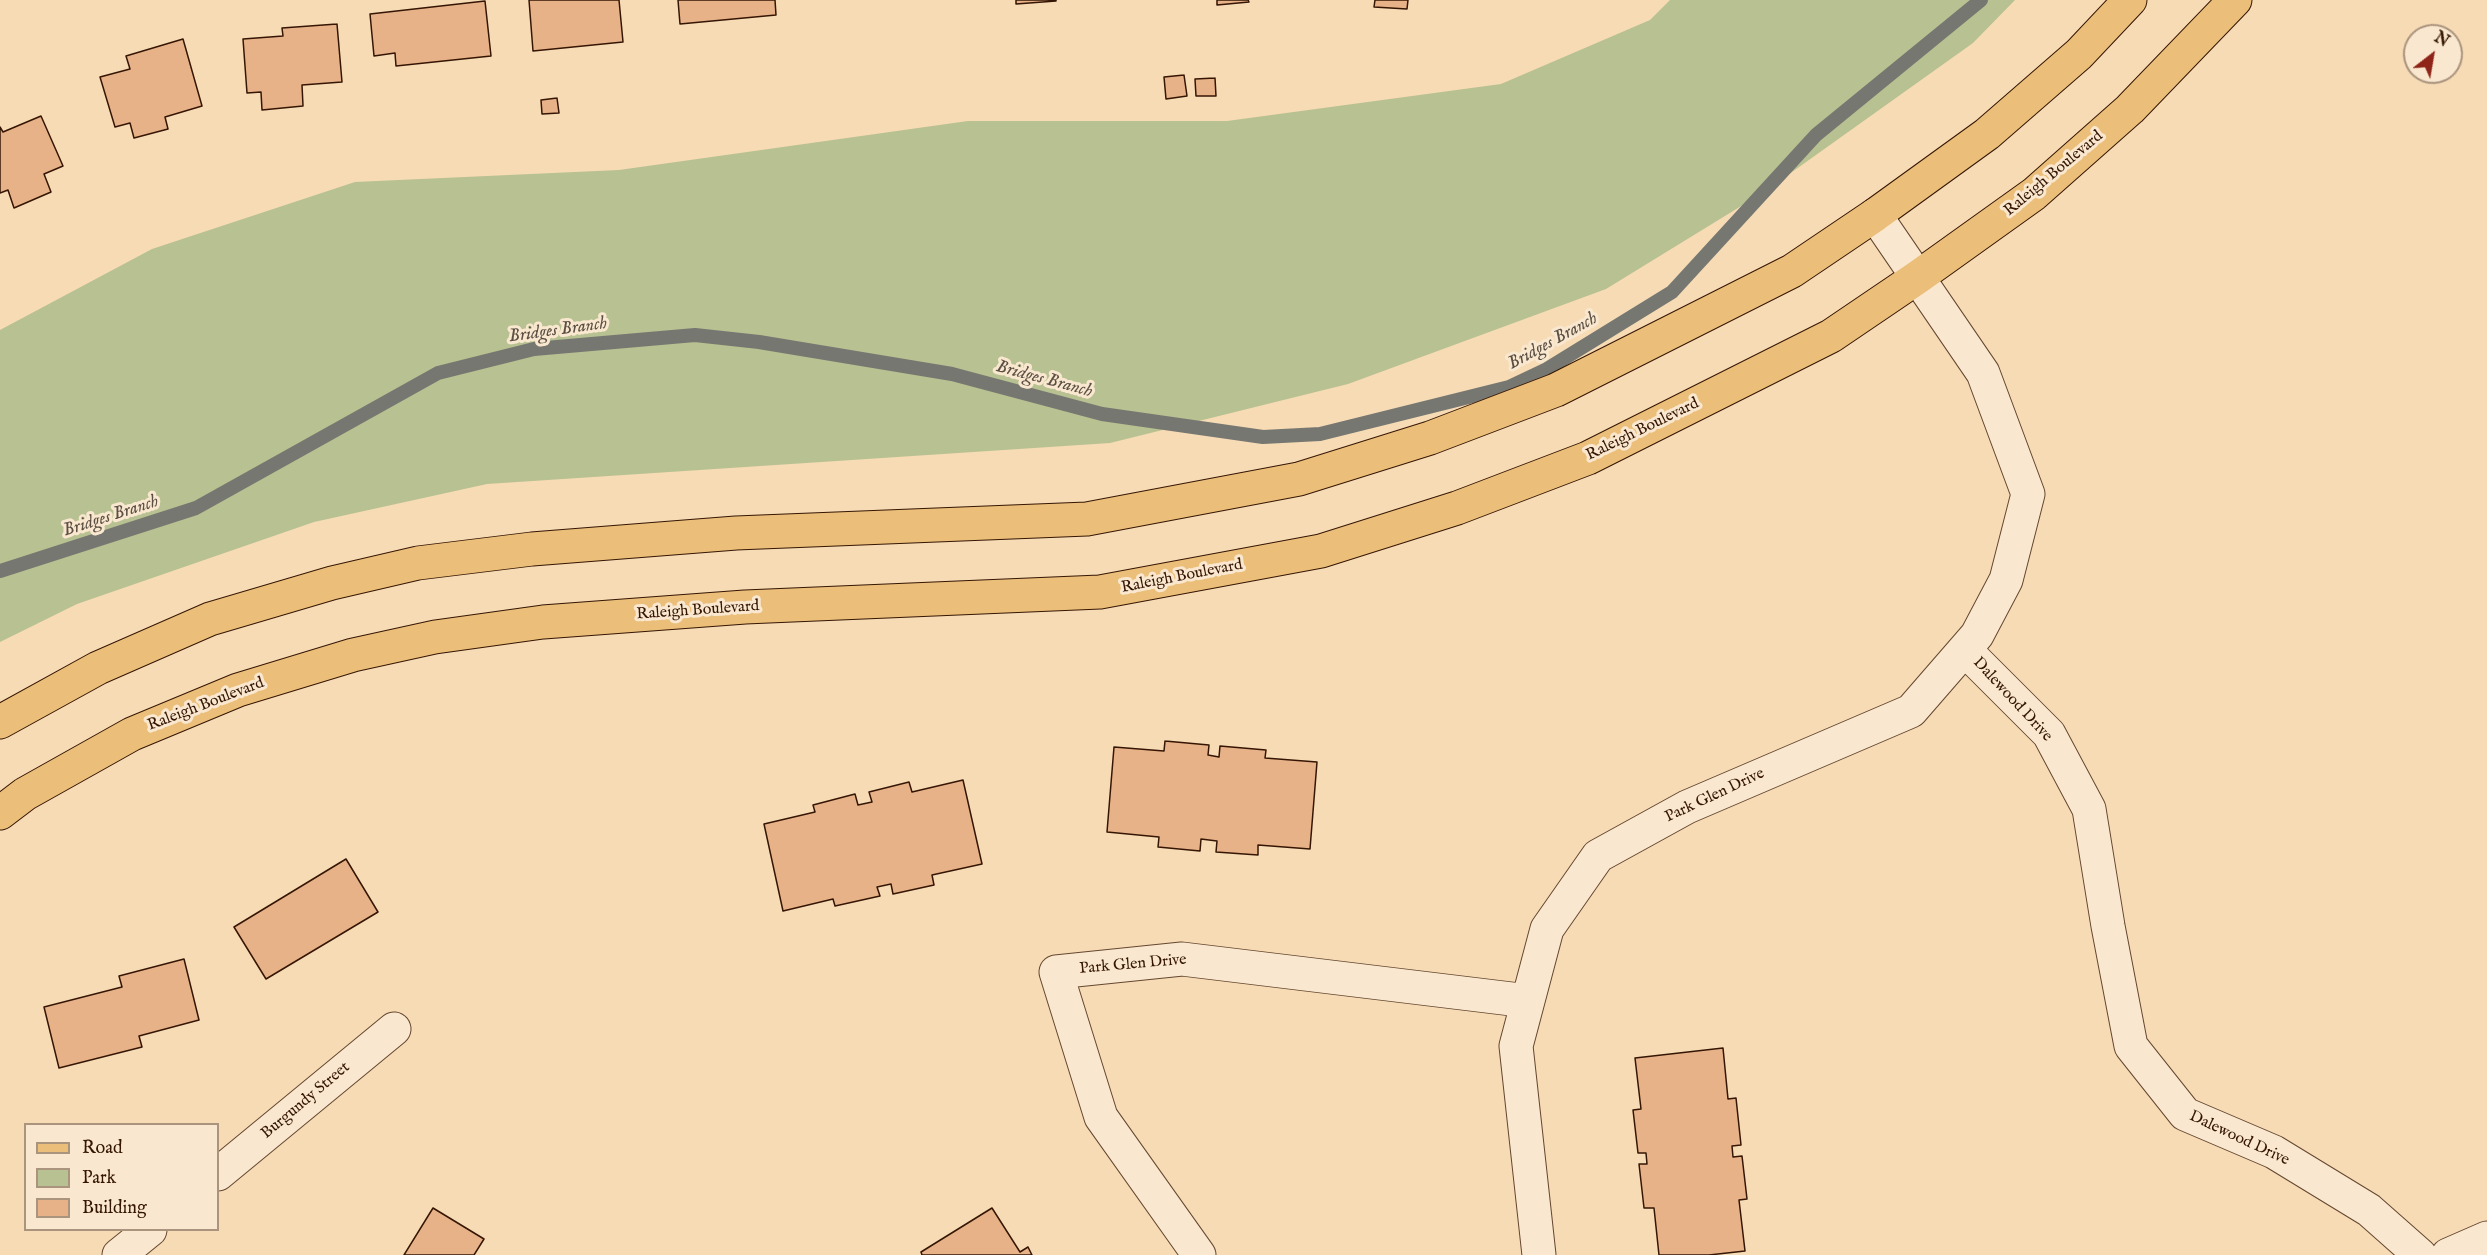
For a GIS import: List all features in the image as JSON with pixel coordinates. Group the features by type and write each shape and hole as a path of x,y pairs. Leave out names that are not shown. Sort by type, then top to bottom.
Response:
{"main road":[{"path":"0,722 98,668 210,619 332,582 418,563 532,549 725,534 1087,519 1299,479 1430,438 1556,390 1792,271 1875,215 1987,134 2079,54 2130,0"},
{"name":"Raleigh Boulevard","path":"0,813 25,794 132,734 238,690 353,655 435,637 543,622 745,607 1100,592 1321,551 1457,508 1588,458 1831,336 2034,194 2130,109 2235,0"}],"street":[{"name":"Dalewood Drive","path":"1875,215 1983,373 2028,494 2006,580 1977,635 1965,650 2049,734 2089,808 2131,1046 2185,1114 2274,1152 2369,1210 2420,1255"},
{"name":"Park Glen Drive","path":"1539,1255 1516,1046 1547,929 1598,856 1687,807 1911,711 1965,650"},
{"name":"Park Glen Drive","path":"1199,1255 1101,1117 1056,972 1182,958 1528,1001"},
{"name":"Burgundy Street","path":"219,1173 394,1029"},
{"path":"119,1255 149,1231"},
{"path":"2448,1255 2487,1238"}],"green space":[{"path":"1670,0 2015,0 1973,43 1764,192 1606,289 1348,384 1110,443 487,484 314,522 77,604 0,642 0,330 152,249 355,182 619,170 968,121 1227,121 1501,84 1650,20"}],"building":[{"path":"529,0 619,0 623,42 533,51"},
{"path":"678,0 775,0 776,15 680,24"},
{"path":"1016,0 1056,0 1056,1 1016,4"},
{"path":"1217,0 1248,0 1249,2 1217,5"},
{"path":"1375,0 1408,0 1407,9 1374,7"},
{"path":"485,1 491,56 396,66 395,53 374,56 370,14"},
{"path":"337,24 342,82 302,85 303,106 262,110 261,92 247,93 243,39 283,36 282,28"},
{"path":"183,39 202,106 165,117 168,129 134,138 130,123 115,127 100,77 130,69 126,56"},
{"path":"1184,75 1187,96 1166,99 1164,77"},
{"path":"1215,78 1216,96 1196,96 1195,79"},
{"path":"557,98 559,113 542,114 541,100"},
{"path":"41,116 63,166 44,174 51,192 14,208 8,190 0,193 0,127 3,132"},
{"path":"1165,741 1209,745 1208,755 1219,757 1220,746 1266,750 1265,758 1317,762 1310,849 1258,845 1258,855 1216,852 1217,841 1201,839 1200,851 1158,847 1159,837 1107,832 1114,747 1164,751"},
{"path":"963,780 982,864 932,875 934,885 893,894 891,884 877,887 880,896 835,906 833,899 783,911 764,824 815,812 813,805 855,794 858,805 872,802 869,792 909,782 912,792"},
{"path":"346,859 378,912 266,979 234,927"},
{"path":"184,959 199,1020 139,1036 142,1047 59,1068 44,1007 122,987 119,976"},
{"path":"1723,1048 1728,1099 1736,1098 1741,1145 1732,1146 1733,1157 1742,1156 1747,1199 1739,1200 1745,1251 1709,1255 1659,1255 1654,1208 1644,1208 1639,1164 1647,1164 1646,1153 1638,1153 1633,1110 1641,1109 1635,1058"},
{"path":"433,1208 484,1239 474,1255 404,1255"},
{"path":"992,1208 1020,1252 1028,1247 1032,1255 922,1255 921,1252"}],"waterway":[{"name":"Bridges Branch","path":"0,571 196,508 438,373 534,349 695,335 759,342 952,374 1102,414 1263,437 1320,434 1509,387 1547,369 1672,292 1816,135 1981,0"}]}
